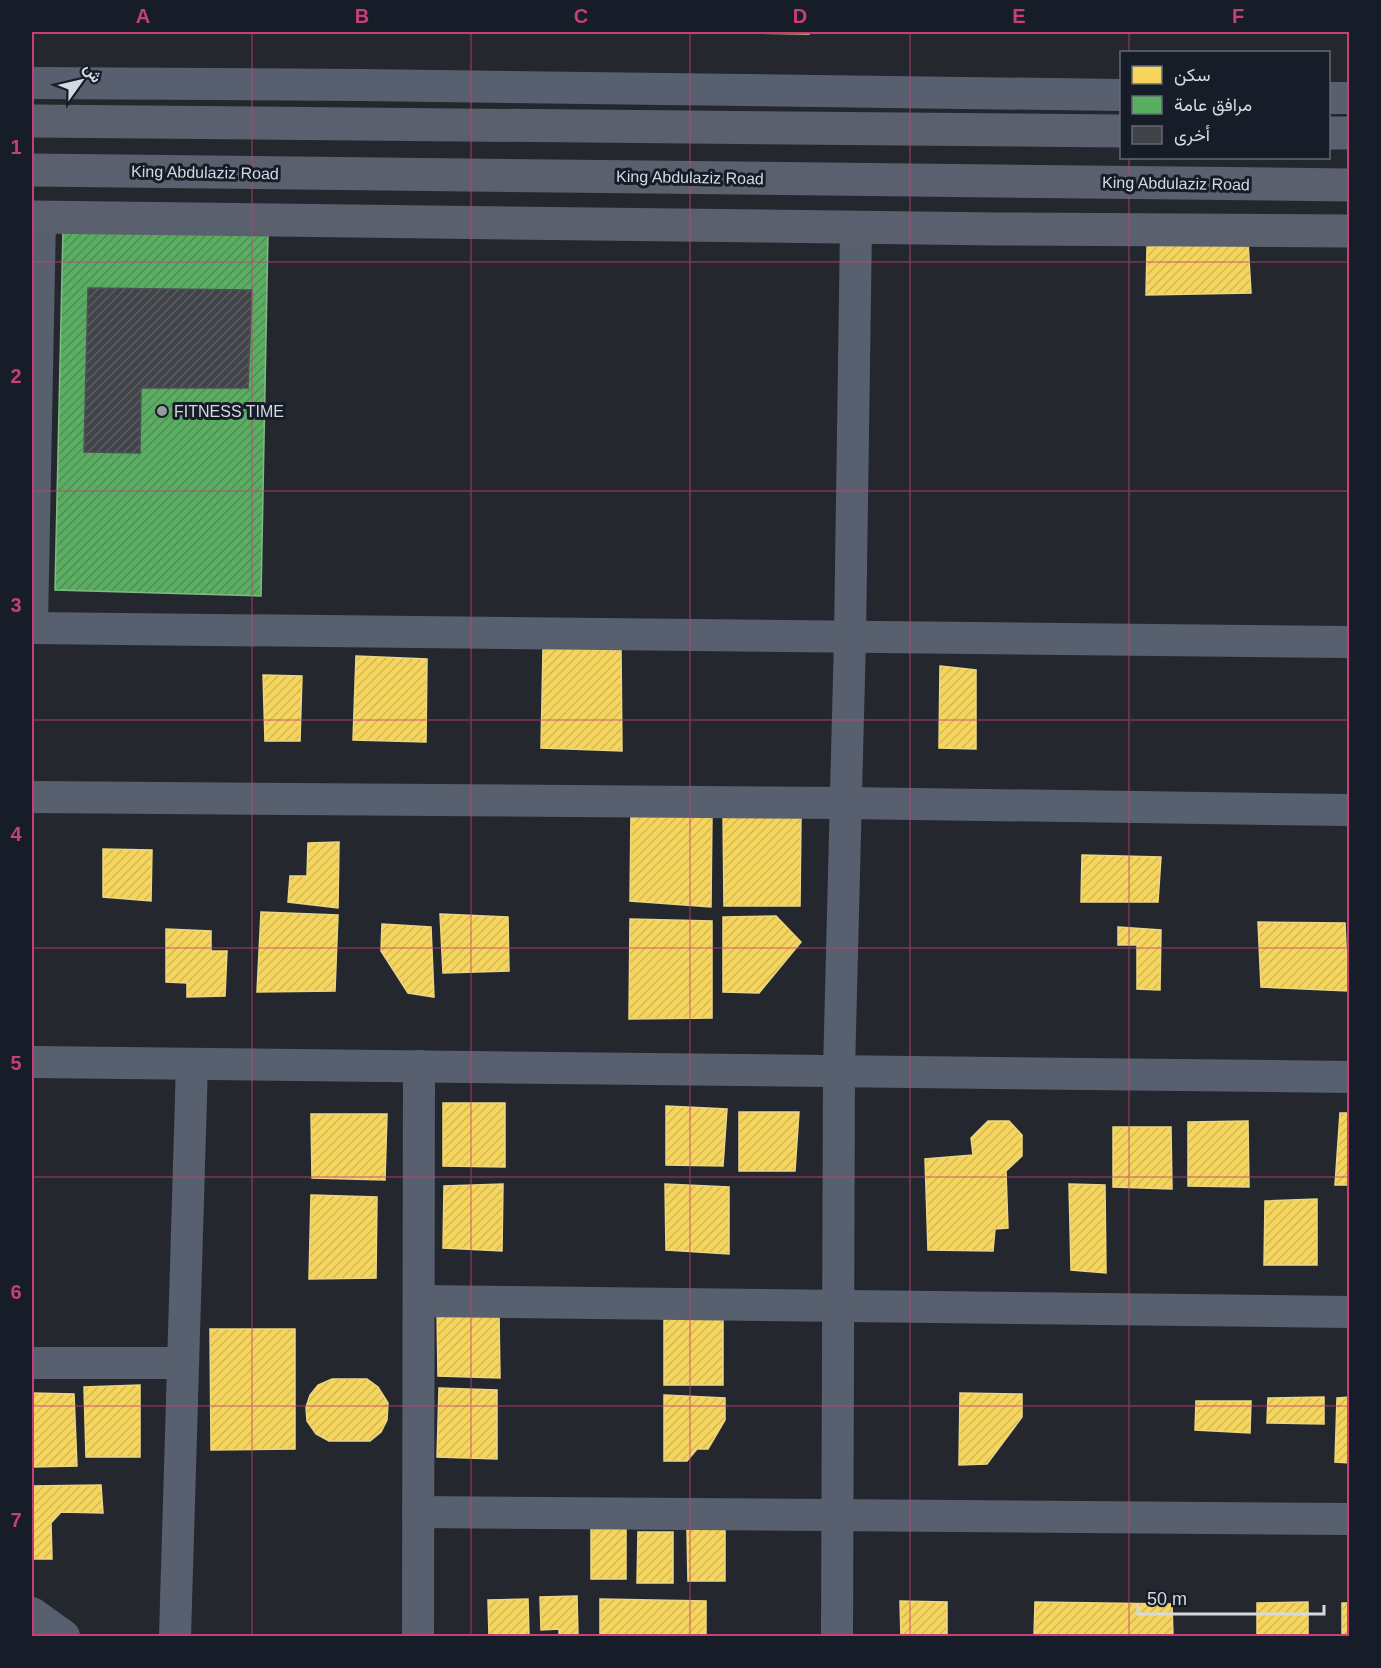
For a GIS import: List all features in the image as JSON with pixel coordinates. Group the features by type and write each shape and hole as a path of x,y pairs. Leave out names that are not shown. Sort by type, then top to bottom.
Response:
{"main road":[{"path":"32,121 1120,131"},
{"path":"1330,133 1350,133"},
{"name":"King Abdulaziz Road","path":"32,170 1350,185"},
{"path":"36,217 856,228 1350,231"}],"street":[{"path":"32,83 1120,95"},
{"path":"1330,98 1350,98"},
{"path":"32,624 36,217"},
{"path":"837,1636 839,1071 850,637 856,228"},
{"path":"32,628 1350,642"},
{"path":"32,797 846,802 1350,810"},
{"path":"32,1062 1350,1077"},
{"path":"175,1636 192,1064"},
{"path":"418,1636 419,1066"},
{"path":"418,1301 1350,1312"},
{"path":"32,1363 183,1363"},
{"path":"418,1512 1350,1519"},
{"path":"32,1612 64,1636"}],"building: سكن":[{"path":"674,32 810,32 809,34"},
{"path":"1248,242 1251,293 1146,295 1147,247"},
{"path":"543,649 621,650 622,751 541,748"},
{"path":"356,656 427,659 426,742 353,740"},
{"path":"940,666 976,670 976,749 939,748"},
{"path":"263,675 302,676 300,741 265,741"},
{"path":"631,811 712,814 711,907 630,901"},
{"path":"723,813 801,816 800,906 724,906"},
{"path":"339,842 338,908 288,902 290,876 307,876 308,843"},
{"path":"103,849 152,850 151,901 103,897"},
{"path":"1082,855 1161,857 1158,902 1081,902"},
{"path":"261,912 338,915 335,991 257,992"},
{"path":"440,914 508,917 509,971 443,973"},
{"path":"776,916 801,942 759,993 723,992 723,917"},
{"path":"630,919 712,921 712,1018 629,1019"},
{"path":"1258,922 1345,923 1348,991 1261,987"},
{"path":"382,924 431,927 434,997 408,993 381,951"},
{"path":"1118,927 1161,930 1160,990 1137,989 1137,945 1118,945"},
{"path":"166,929 211,931 211,951 227,951 225,996 187,997 187,983 166,982"},
{"path":"443,1103 505,1103 505,1167 443,1166"},
{"path":"666,1106 727,1109 723,1166 666,1165"},
{"path":"739,1112 799,1112 795,1171 739,1171"},
{"path":"1340,1113 1350,1113 1350,1185 1335,1185"},
{"path":"311,1114 387,1114 385,1180 312,1178"},
{"path":"988,1121 1009,1121 1022,1135 1022,1156 1006,1171 1008,1228 995,1229 993,1251 928,1250 925,1159 973,1155 971,1138"},
{"path":"1248,1121 1249,1187 1188,1186 1188,1122"},
{"path":"1113,1127 1171,1127 1172,1189 1113,1187"},
{"path":"503,1184 502,1251 443,1248 444,1186"},
{"path":"665,1184 729,1187 729,1254 666,1250"},
{"path":"1069,1184 1105,1185 1106,1273 1071,1270"},
{"path":"311,1195 377,1197 376,1278 309,1279"},
{"path":"1317,1199 1317,1265 1264,1265 1265,1201"},
{"path":"437,1311 499,1314 500,1378 438,1376"},
{"path":"664,1317 723,1319 723,1385 664,1385"},
{"path":"210,1329 295,1329 295,1449 211,1450"},
{"path":"332,1379 367,1379 378,1387 388,1403 387,1420 381,1432 370,1441 329,1441 316,1434 307,1421 306,1407 310,1395 318,1385"},
{"path":"140,1385 140,1457 86,1457 84,1387"},
{"path":"439,1388 497,1390 497,1459 437,1457"},
{"path":"32,1393 74,1394 77,1466 32,1467"},
{"path":"960,1393 1022,1394 1022,1417 987,1464 959,1465"},
{"path":"664,1395 725,1398 725,1420 708,1449 697,1449 687,1461 664,1461"},
{"path":"1324,1397 1324,1424 1267,1423 1268,1398"},
{"path":"1350,1397 1350,1463 1335,1462 1337,1398"},
{"path":"1196,1401 1251,1401 1250,1433 1195,1430"},
{"path":"101,1485 103,1513 61,1512 51,1523 52,1559 32,1559 32,1486"},
{"path":"591,1529 626,1529 626,1579 591,1579"},
{"path":"687,1529 725,1529 725,1581 688,1581"},
{"path":"638,1532 673,1532 673,1583 637,1583"},
{"path":"577,1596 578,1636 559,1636 559,1629 541,1630 540,1597"},
{"path":"528,1599 529,1636 489,1636 488,1600"},
{"path":"600,1599 706,1601 706,1636 600,1636"},
{"path":"900,1601 947,1602 947,1636 901,1636"},
{"path":"1035,1602 1172,1604 1173,1636 1034,1636"},
{"path":"1308,1602 1308,1636 1257,1636 1257,1603"},
{"path":"1342,1603 1350,1603 1350,1636 1342,1636"}],"building: مرافق عامة":[{"name":"FITNESS TIME","path":"63,229 268,232 261,596 55,590"}],"building: أخرى":[{"path":"88,288 252,290 248,388 141,388 140,453 84,452"}],"place":[{"name":"FITNESS TIME","path":"162,411"}]}
